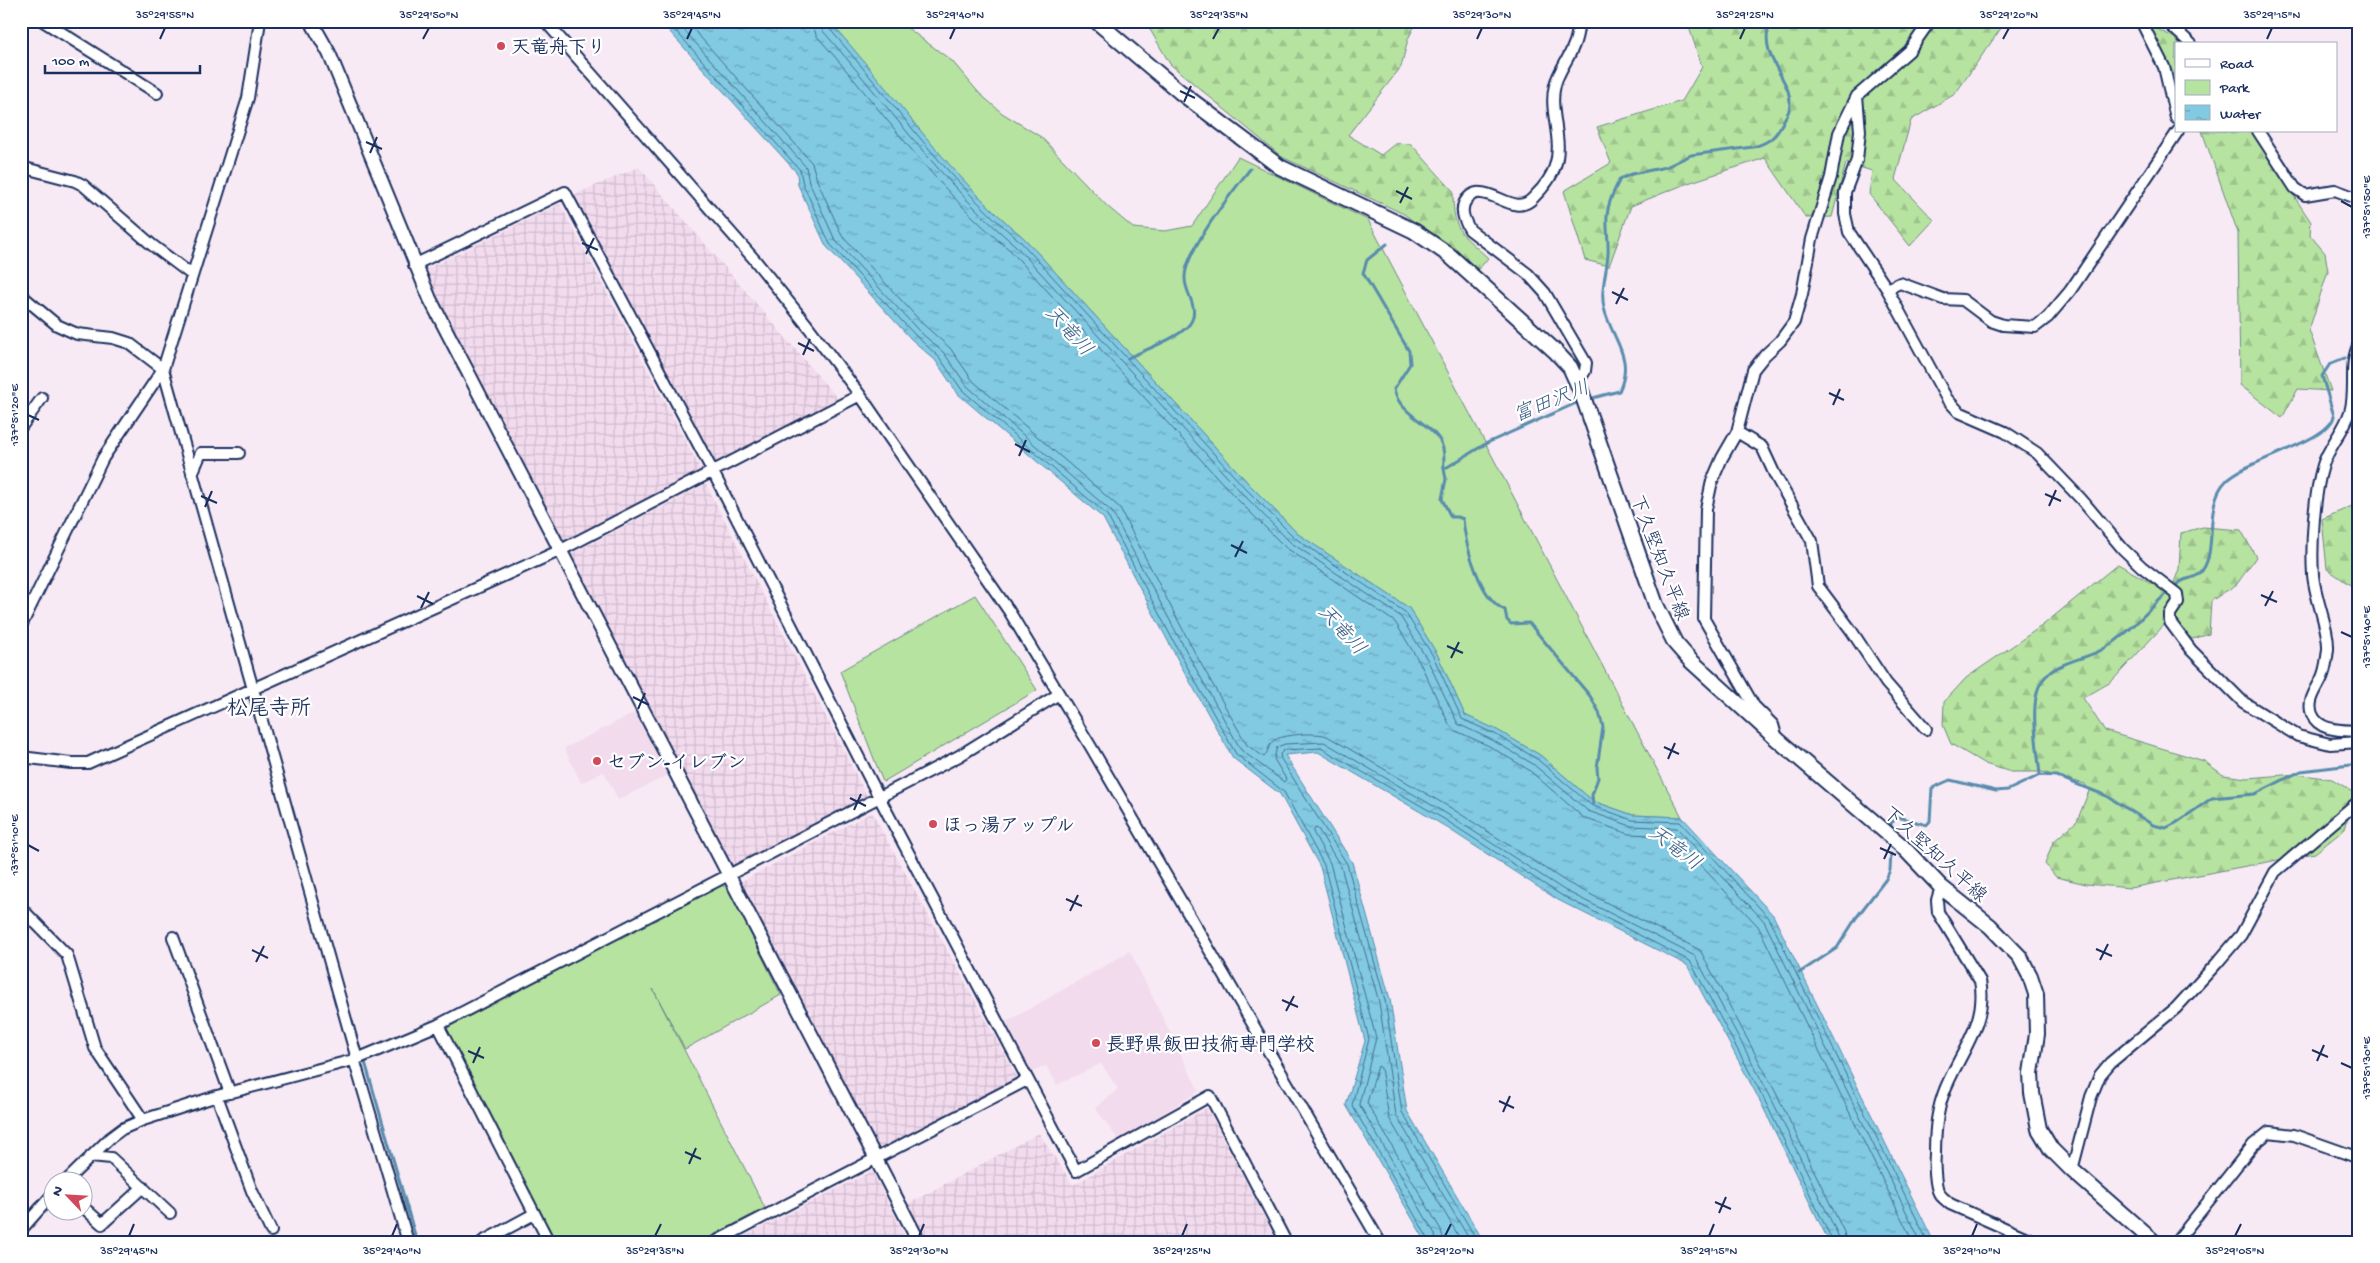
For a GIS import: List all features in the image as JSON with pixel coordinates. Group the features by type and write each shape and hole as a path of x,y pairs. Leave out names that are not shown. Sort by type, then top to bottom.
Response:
{"main road":[{"name":"下久堅知久平線","path":"1096,21 1188,98 1280,167 1414,231 1449,255 1555,351 1570,367 1580,386 1656,605 1668,632 1690,660 1778,740 1888,834 1941,887 2008,942 2020,957 2030,976 2036,994 2038,1015 2031,1073 2034,1111 2039,1130 2051,1149 2072,1170 2154,1242"}],"street":[{"path":"43,21 157,94"},
{"path":"21,626 103,458 163,369 248,98 260,21"},
{"path":"311,21 330,53 414,265 430,299 919,1242"},
{"path":"545,21 754,259 860,395 1008,611 1059,694 1380,1242"},
{"path":"1579,21 1573,48 1555,84 1552,109 1557,144 1556,165 1544,185 1532,200 1522,205 1511,204 1481,193 1474,194 1466,200 1462,208 1465,221 1470,230 1528,274 1545,293 1586,363 1580,386"},
{"path":"1778,740 1773,726 1754,706 1704,619 1706,509 1715,474 1736,432 1753,370 1780,341 1794,322 1802,294 1812,239 1831,177 1839,133 1857,96 1909,51 1930,21"},
{"path":"2141,21 2164,67 2175,114"},
{"path":"2166,21 2188,42"},
{"path":"1857,96 1860,131 1857,160 1844,192 1845,214 1855,243 1887,288 1934,380 1951,405 1959,412 2005,432 2037,454 2081,499 2123,549 2177,594 2178,602 2170,614 2170,622 2191,650 2243,702 2298,736 2330,744 2359,742"},
{"path":"1887,288 1900,283 1943,298 1963,300 1991,321 2003,325 2034,327 2048,317 2070,291 2165,154 2177,132"},
{"path":"2259,132 2295,188 2305,195 2335,190 2359,199"},
{"path":"21,168 75,181 83,186 152,245 192,275"},
{"path":"414,265 565,192 713,472 879,798 937,904 1076,1171 1210,1096 1286,1242"},
{"path":"21,294 57,325 77,334 113,338 129,343 163,369 408,1242"},
{"path":"2359,344 2354,363 2354,396 2351,411 2344,428 2332,445 2323,466 2317,499 2312,556 2314,590 2328,646 2323,675 2311,699 2311,714 2320,724 2332,730 2359,731"},
{"path":"21,757 72,764 88,763 561,550 860,395"},
{"path":"21,427 42,398"},
{"path":"1736,432 1762,446 1774,475 1812,541 1818,586 1852,630 1886,683 1926,729"},
{"path":"192,474 201,453 239,453"},
{"path":"77,1170 122,1129 143,1120 217,1096 356,1059 438,1025 959,756 1059,694"},
{"path":"2072,1170 2091,1097 2100,1074 2110,1063 2176,1008 2217,964 2241,935 2274,872 2359,801"},
{"path":"1941,887 1937,900 1938,912 1980,981 1983,994 1968,1047 1944,1093 1936,1121 1934,1163 1939,1193 1950,1204 2036,1242"},
{"path":"21,908 67,955 95,1048 143,1120"},
{"path":"173,937 230,1093"},
{"path":"438,1025 549,1242"},
{"path":"715,1242 1027,1080"},
{"path":"217,1096 252,1191 271,1231"},
{"path":"2176,1242 2253,1145 2269,1132 2294,1135 2359,1158"},
{"path":"91,1156 111,1158 170,1214"},
{"path":"92,1215 102,1224 143,1187"},
{"path":"21,1230 42,1206"},
{"path":"482,1242 534,1214"}],"shaded area":[{"path":"639,167 839,400 714,466 573,195"},
{"path":"560,204 702,472 564,543 422,271"},
{"path":"706,484 868,798 731,867 569,555"},
{"path":"638,711 669,775 618,800 604,772 581,783 564,748"},
{"path":"872,812 1018,1079 877,1151 740,882"},
{"name":"長野県飯田技術専門学校","path":"1130,951 1199,1091 1119,1141 1095,1108 1118,1089 1101,1064 1057,1085 1046,1066 1032,1072 1006,1022"},
{"path":"1207,1108 1277,1242 925,1242 906,1205 1039,1133 1073,1185"},
{"path":"872,1171 908,1242 733,1242"}],"green space":[{"path":"829,21 898,21 952,61 979,93 1002,113 1041,137 1107,206 1133,228 1165,231 1192,226 1238,157 1368,220 1682,817 1633,815 1593,801 1540,755 1497,730 1465,715 1437,654 1409,608 1298,534 1249,484 1024,238 997,214 946,161"},
{"path":"1145,21 1417,21 1408,39 1401,67 1348,135 1381,155 1396,143 1411,144 1453,191 1453,205 1460,230 1488,258 1478,270 1404,214 1282,157 1170,64"},
{"path":"1687,21 2006,21 1955,94 1911,120 1895,179 1934,220 1910,246 1869,194 1872,171 1846,163 1832,217 1806,218 1765,158 1688,183 1631,206 1609,266 1585,260 1564,191 1611,163 1597,127 1682,101 1702,67"},
{"path":"2149,25 2175,38 2178,42 2175,42 2175,76"},
{"path":"2202,132 2252,132 2311,222 2310,235 2325,253 2328,271 2309,330 2331,391 2298,389 2282,418 2240,385 2238,233"},
{"path":"2359,503 2359,591 2327,569 2322,519"},
{"path":"2203,527 2241,530 2256,557 2237,584 2211,601 2209,634 2193,639 2166,623 2111,682 2083,698 2105,731 2204,761 2223,775 2247,778 2296,774 2332,779 2355,793 2345,829 2315,853 2130,888 2086,884 2056,877 2045,864 2053,842 2077,821 2089,791 2085,784 2042,772 2011,772 1985,764 1951,744 1943,725 1944,702 1966,678 2043,625 2118,564 2170,594 2179,569 2181,533"},
{"path":"975,595 1037,690 883,782 840,671"},
{"path":"721,885 728,888 781,995 685,1049 653,989 765,1208 700,1242 556,1242 445,1029"}],"water":[{"name":"天竜川","path":"660,21 829,21 946,161 997,214 1024,238 1249,484 1298,534 1409,608 1437,654 1465,715 1497,730 1540,755 1593,801 1633,815 1682,817 1773,915 1934,1242 1829,1242 1759,1099 1687,965 1558,900 1441,824 1318,752 1285,755 1352,862 1390,999 1407,1111 1484,1242 1426,1242 1346,1105 1365,1041 1320,867 1280,794 1233,758 1180,664 1103,518 958,394 935,360 911,339 826,246 798,185 797,173"}],"waterway":[{"name":"富田沢川","path":"1589,399 1619,391 1625,368 1603,301 1608,254 1607,216 1610,201 1620,179 1632,174 1666,167 1691,155 1753,147 1763,144 1774,136 1780,129 1788,112 1790,99 1768,47 1767,35 1770,21"},
{"path":"1128,358 1182,332 1192,320 1192,304 1185,279 1192,254 1200,238 1250,169"},
{"path":"1387,244 1367,260 1363,273 1409,351 1410,364 1394,389 1397,399 1403,407 1434,433 1440,441 1444,452 1444,469"},
{"path":"2040,775 2035,713 2038,690 2042,681 2055,669 2105,648 2134,625 2179,583 2199,574 2205,566 2209,555 2212,516 2219,491 2226,481 2236,473 2303,442 2318,434 2329,425 2334,416 2322,376 2330,364 2345,358"},
{"name":"富田沢川","path":"1581,401 1487,443 1444,469 1446,479 1442,499 1451,517 1463,519 1464,530 1475,570 1488,595 1505,610 1507,620 1511,624 1529,623 1590,696 1599,712 1603,727 1597,768 1598,778 1592,795 1593,805"},
{"path":"1891,830 1891,823 1898,817 1927,825 1930,821 1932,788 1950,780 1996,791 2008,790 2040,775 2056,776 2107,796 2153,825 2166,828 2212,798 2255,794 2301,771 2359,764"},
{"path":"1799,973 1837,948 1856,918 1886,879 1890,870 1891,854"},
{"path":"365,1062 417,1242"}],"place":[{"name":"天竜舟下り","path":"501,46"},
{"name":"セブン-イレブン","path":"597,761"},
{"name":"ほっ湯アップル","path":"933,824"},
{"name":"長野県飯田技術専門学校","path":"1096,1043"}],"district":[{"name":"松尾寺所","path":"269,707"}]}
